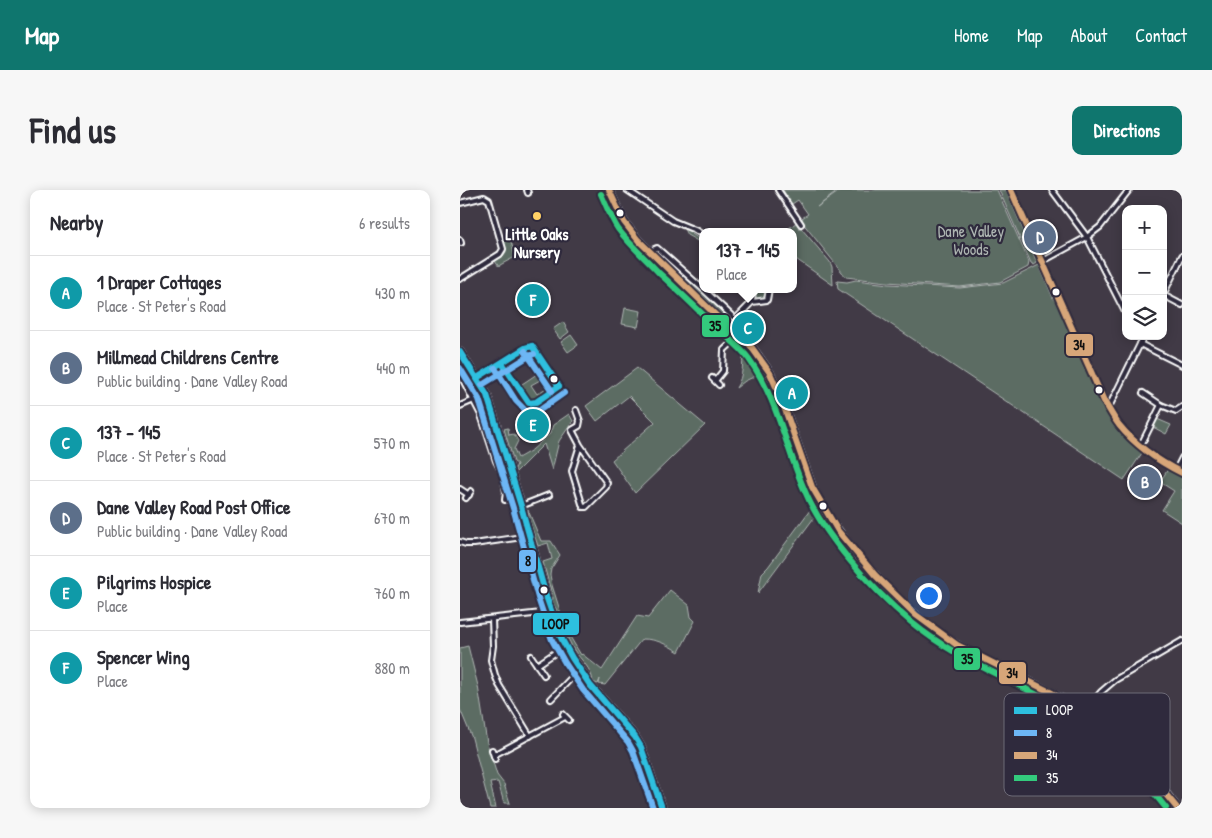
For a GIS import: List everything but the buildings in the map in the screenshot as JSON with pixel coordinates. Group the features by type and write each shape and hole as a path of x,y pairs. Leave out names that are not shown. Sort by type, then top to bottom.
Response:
{"main road":[{"path":"609,190 629,229 758,356 774,381 788,414 818,501 839,532 873,571 931,628 959,645 1051,693"},
{"path":"460,353 487,395 551,612 565,646 577,673 635,737 662,808"},
{"path":"1167,796 1177,808"}],"street":[{"path":"627,190 673,220 699,232"},
{"path":"778,190 801,224"},
{"path":"1011,190 1104,401 1127,434 1140,447 1160,462 1182,473"},
{"path":"1052,190 1087,237 1122,306"},
{"path":"1043,261 1087,237 1100,226 1129,190"},
{"path":"460,203 484,197 489,200 502,247 500,254 460,279"},
{"path":"650,251 657,248 699,285"},
{"path":"1167,287 1182,256"},
{"path":"707,293 735,319"},
{"path":"752,302 753,293"},
{"path":"728,327 752,302 767,300 768,293"},
{"path":"1167,297 1182,305"},
{"path":"716,381 723,371 724,350 739,336"},
{"path":"1138,340 1140,344 1182,365"},
{"path":"1108,407 1142,340"},
{"path":"460,374 474,400 503,476 506,497"},
{"path":"1143,393 1161,404 1176,410 1182,407"},
{"path":"460,406 474,400"},
{"path":"1140,447 1161,404"},
{"path":"576,410 580,422 579,426 572,430 606,483 606,487 586,507 583,506 572,471 580,445"},
{"path":"1176,470 1182,458"},
{"path":"460,489 469,494"},
{"path":"521,506 549,495"},
{"path":"460,542 474,544 529,536"},
{"path":"460,622 551,612"},
{"path":"492,619 494,646 491,660 495,675 499,685 530,736"},
{"path":"1100,693 1115,680 1182,641"},
{"path":"537,664 565,646"},
{"path":"531,656 544,675"},
{"path":"551,699 577,673"},
{"path":"494,755 565,717"},
{"path":"1165,808 1172,802"}],"green space":[{"name":"Dane Valley Woods","path":"783,190 839,190 817,207 841,190 997,190 1029,262 1028,267 1000,282 960,287 846,277 802,222 802,218 808,214 798,200 792,204"},
{"path":"999,190 1006,190 1037,263 1034,265 1031,263"},
{"path":"797,222 799,228 830,262 833,285 797,260 797,228 789,228"},
{"path":"683,227 691,231 699,239 699,242 687,235"},
{"path":"512,238 515,257 499,267 495,261 506,252 504,240"},
{"path":"655,251 699,288 699,293 704,293 732,318 732,321 729,322"},
{"path":"1039,265 1053,298 1059,306 1101,404 1144,453 1142,453 1124,480 838,289 837,281 847,282 856,280 888,284 960,288 1003,283"},
{"path":"754,293 767,293 766,298 755,300"},
{"path":"625,308 641,311 638,327 622,324"},
{"path":"563,322 569,332 560,339 553,329"},
{"path":"571,335 578,345 568,352 561,342"},
{"path":"742,347 762,366 760,374 745,381 736,388 742,373"},
{"path":"460,360 481,399 501,458 496,457 476,400 460,371"},
{"path":"637,368 705,425 635,493 612,460 655,422 629,396 597,421 586,406"},
{"path":"543,370 546,370 554,383 554,387 536,400 529,400 519,386","holes":["540,380 546,388 537,394 531,385"]},
{"path":"569,414 573,421 559,441 552,470 544,444 516,472 517,464 514,462 504,429 508,428 509,435 514,434 518,441 514,449 518,458 532,450 550,434 553,425"},
{"path":"1157,419 1171,425 1166,434 1153,427"},
{"path":"1168,469 1182,475 1182,523 1162,510 1174,491 1160,482"},
{"path":"809,489 812,489 822,509 758,593 762,573 813,506"},
{"path":"528,510 541,541 551,541 560,555 551,569 552,585 566,630 581,655 602,670 637,616 648,618 670,590 689,605 691,617 695,621 679,652 661,642 642,639 605,685 599,684 600,679 598,684 593,682 588,669 568,638 562,633 561,624 557,621 560,619 552,602 553,598 543,562 552,559 548,543 538,546"},
{"path":"468,646 478,686 487,743 497,775 504,784 510,803 504,803 498,782 490,783 496,808 490,808 472,738 460,709 460,648"}],"transit line":[{"name":"34","path":"609,190 624,222 638,240 728,327 750,345 770,373 781,398 812,487 838,531 875,575 916,615 957,645 1052,693"},
{"name":"34","path":"1011,190 1104,401 1113,416 1126,433 1140,446 1182,473"},
{"name":"35","path":"601,194 615,225 628,241 749,359 759,374 774,406 797,472 812,507 850,561 896,609 929,636 947,648 1033,693"},
{"name":"LOOP","path":"532,346 559,386"},
{"name":"LOOP","path":"477,378 525,348 532,346"},
{"name":"8","path":"525,351 552,391"},
{"name":"LOOP","path":"460,352 487,395 546,596 560,636 590,685 635,737 641,747 662,808"},
{"name":"8","path":"482,385 534,354"},
{"name":"LOOP","path":"502,363 529,403 536,402 559,386"},
{"name":"8","path":"460,368 479,399 552,640 583,690 628,742 653,808"},
{"name":"8","path":"495,368 516,401 526,411 540,410 564,393"},
{"name":"35","path":"1156,796 1166,808"},
{"name":"34","path":"1167,796 1177,808"}],"place":[{"name":"Little Oaks Nursery","path":"537,216"},
{"name":"Dane Valley Road Post Office","path":"1040,237"},
{"name":"Spencer Wing","path":"533,300"},
{"name":"137 - 145","path":"748,328"},
{"name":"1 Draper Cottages","path":"792,393"},
{"name":"Pilgrims Hospice","path":"533,425"},
{"name":"Millmead Childrens Centre","path":"1145,482"}]}
